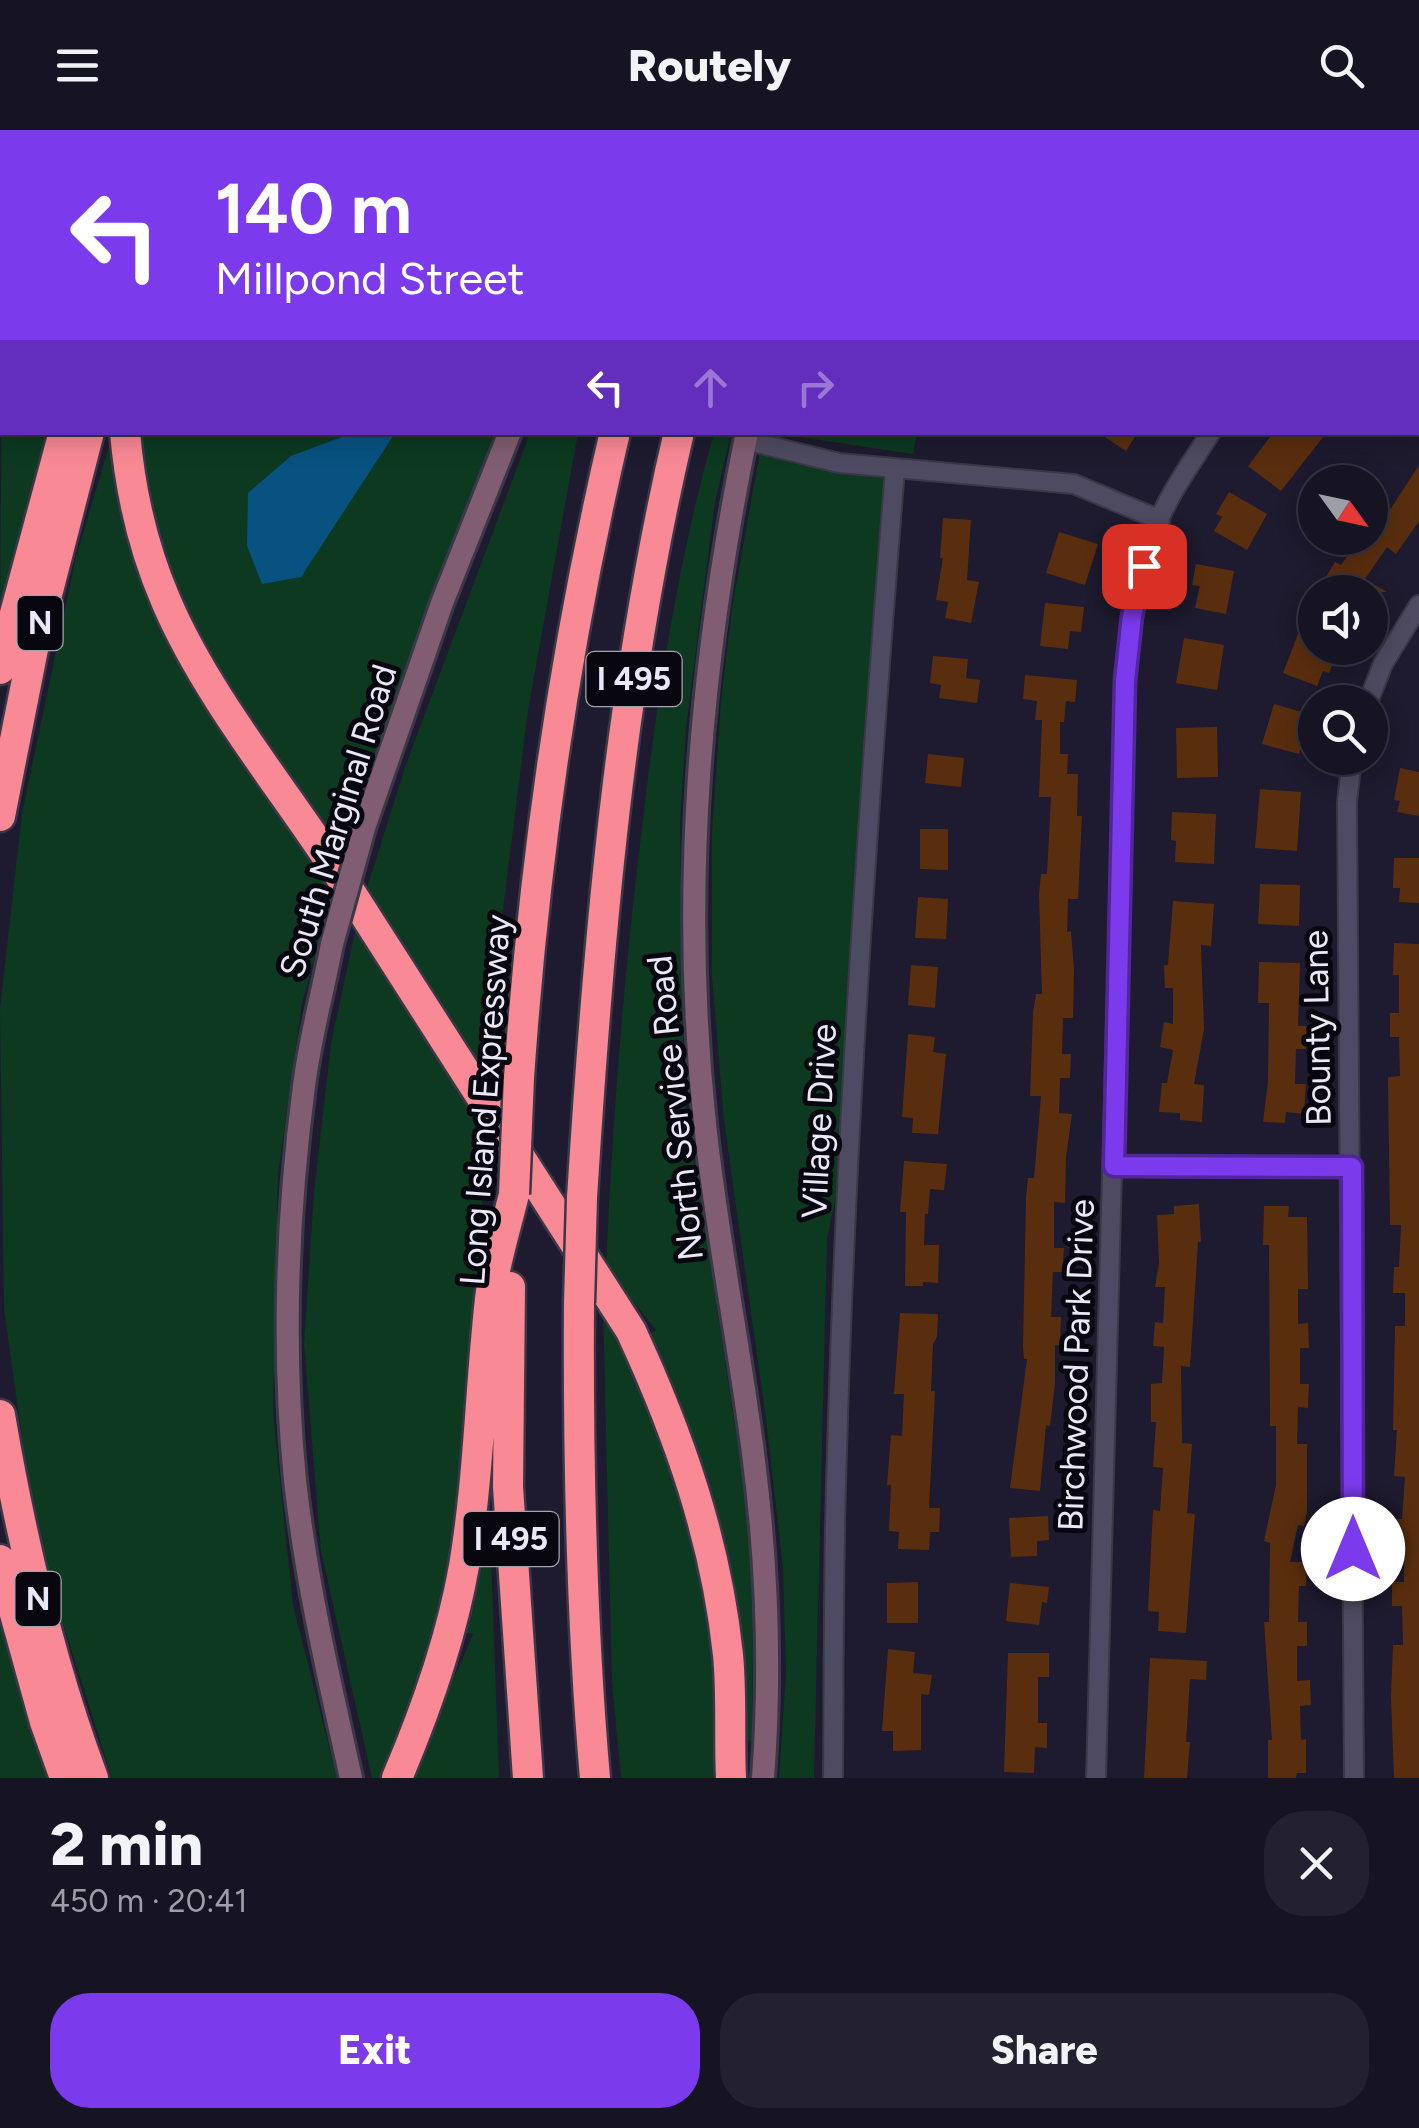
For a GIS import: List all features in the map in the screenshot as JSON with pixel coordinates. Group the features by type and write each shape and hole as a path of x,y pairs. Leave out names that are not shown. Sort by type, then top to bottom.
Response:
{"highway":[{"name":"N","path":"0,669 63,435"},
{"name":"N","path":"0,816 33,649 88,435"},
{"path":"125,435 128,467 147,550 167,604 210,683 334,866 631,1331 656,1386 677,1437 712,1550 728,1656 730,1775"},
{"name":"Long Island Expressway","path":"528,1778 508,1487 500,1298 514,1194 526,976 551,758 585,560 614,435"},
{"name":"I 495","path":"594,1778 578,1485 582,1198 596,983 620,768 644,614 679,439"},
{"path":"397,1778 421,1723 447,1644 464,1567 500,1298"},
{"name":"N","path":"0,1415 29,1566 55,1664 93,1778"},
{"name":"N","path":"0,1560 39,1704 65,1778"}],"main road":[{"name":"South Marginal Road","path":"351,1778 312,1600 295,1479 288,1343 291,1211 304,1082 332,944 364,828 442,603 509,435"},
{"name":"North Service Road","path":"746,436 708,658 699,747 693,914 694,984 706,1126 754,1463 766,1609 763,1778"}],"street":[{"name":"Birchwood Park Drive","path":"1096,1778 1125,681 1132,616 1160,520 1209,435"},
{"path":"746,436 839,463 1074,484 1160,520"},
{"name":"Village Drive","path":"832,1778 836,1454 850,1129 894,469"},
{"path":"1375,685 1383,664 1416,614"},
{"name":"Bounty Lane","path":"1350,775 1347,802 1354,1778"},
{"path":"1114,1166 1352,1167"}],"green space":[{"path":"1,435 49,435 0,619"},
{"path":"113,435 135,553 334,886 302,1004 278,1174 273,1413 293,1605 337,1778 112,1778 36,1539 4,1309 0,1009 22,813 76,557"},
{"path":"142,435 493,435 341,860 240,711 210,659 183,606 162,550 148,493"},
{"path":"529,435 578,435 528,710 501,925 489,1086 365,894 405,767"},
{"path":"713,435 731,435 715,502 686,728 680,822 684,1093 744,1485 754,1586 752,1742 744,1739 735,1603 709,1488 688,1426 649,1335 656,1330 606,1268 619,1056 646,792 678,586"},
{"path":"796,435 917,435 913,454"},
{"path":"762,440 778,460 895,469 850,1129 827,1239 814,1778 779,1778 786,1673 783,1568 724,1121 712,977 712,832 721,701 732,608"},
{"path":"357,923 487,1120 467,1461 449,1589 417,1711 385,1778 372,1778 321,1551 304,1344 314,1192 331,1043"},
{"path":"603,1309 629,1355 636,1384 654,1397 713,1599 719,1778 621,1778 612,1682"},
{"path":"490,1527 499,1778 411,1778 473,1634 465,1633"},
{"path":"0,1592 52,1778 0,1778"}],"water":[{"path":"347,435 394,435 301,577 262,584 247,546 248,493 291,456"}],"building":[{"path":"1102,435 1136,435 1126,451"},
{"path":"1272,435 1325,435 1298,465 1281,491 1248,466"},
{"path":"1419,465 1419,521 1396,554 1388,548 1388,513"},
{"path":"1229,492 1267,514 1247,550 1214,531 1222,517 1216,514"},
{"path":"943,518 971,520 967,580 979,582 971,623 945,618 948,602 936,600 943,558"},
{"path":"1059,532 1098,544 1085,585 1046,573"},
{"path":"1348,555 1382,555 1368,575 1327,575 1335,562 1341,565"},
{"path":"1196,564 1234,571 1226,614 1195,608 1200,586 1192,585"},
{"path":"1045,603 1084,607 1081,632 1070,631 1068,649 1040,646"},
{"path":"1298,634 1298,665 1332,665 1329,673 1323,671 1317,685 1283,673"},
{"path":"1184,638 1224,645 1217,690 1176,683"},
{"path":"933,656 968,659 966,678 980,680 977,703 939,698 941,685 930,683"},
{"path":"1025,675 1077,680 1075,702 1066,701 1064,722 1060,722 1060,754 1068,754 1067,774 1078,774 1077,816 1082,816 1078,899 1068,899 1067,932 1071,931 1074,969 1073,1018 1063,1018 1062,1054 1071,1054 1070,1078 1060,1078 1059,1113 1072,1114 1065,1203 1054,1202 1054,1248 1064,1248 1062,1272 1053,1272 1051,1317 1061,1317 1060,1345 1055,1345 1055,1383 1050,1426 1046,1425 1040,1491 1010,1488 1027,1359 1023,1347 1026,1197 1028,1178 1034,1178 1041,1096 1030,1096 1033,1013 1036,994 1042,994 1039,894 1041,874 1047,874 1051,797 1039,797 1042,720 1035,720 1037,701 1023,699"},
{"path":"1274,704 1298,711 1298,754 1262,744"},
{"path":"1217,727 1218,777 1177,778 1176,728"},
{"path":"928,754 964,758 961,787 925,783"},
{"path":"1400,768 1419,772 1419,816 1397,812 1400,801 1394,800"},
{"path":"1260,789 1301,792 1297,851 1255,848"},
{"path":"1172,812 1216,814 1214,864 1175,862"},
{"path":"920,829 948,829 948,870 920,869"},
{"path":"1394,858 1419,858 1419,903 1399,902 1400,888 1393,888"},
{"path":"1260,884 1300,885 1299,926 1258,924"},
{"path":"918,897 948,899 946,939 915,938"},
{"path":"1173,901 1214,904 1211,946 1201,945 1204,1029 1194,1084 1204,1085 1202,1122 1180,1120 1180,1113 1159,1112 1162,1083 1167,1083 1173,1050 1160,1047 1164,1022 1173,1024 1173,988 1165,988 1164,965 1168,965"},
{"path":"1394,943 1419,944 1419,1778 1394,1778 1391,1697 1393,1645 1403,1645 1402,1606 1392,1606 1392,1582 1404,1582 1404,1542 1394,1542 1395,1519 1402,1519 1405,1477 1394,1476 1397,1430 1393,1430 1395,1326 1405,1326 1405,1293 1393,1293 1401,1225 1390,1225 1388,1077 1400,1076 1399,1037 1390,1037 1390,1013 1399,1013 1399,975 1393,975"},
{"path":"1259,962 1300,963 1298,1026 1307,1026 1306,1049 1296,1049 1295,1084 1306,1084 1304,1114 1286,1112 1285,1123 1263,1122 1269,1003 1258,1003"},
{"path":"911,965 938,967 935,1008 908,1005"},
{"path":"908,1034 935,1037 933,1052 946,1054 938,1134 912,1133 913,1118 902,1117"},
{"path":"904,1161 947,1164 944,1190 930,1189 925,1214 924,1245 939,1245 938,1283 905,1286 906,1212 900,1212"},
{"path":"1199,1204 1201,1242 1190,1367 1181,1366 1182,1443 1192,1444 1187,1513 1195,1514 1186,1633 1158,1631 1159,1612 1148,1611 1153,1510 1160,1511 1163,1468 1153,1467 1156,1422 1151,1422 1151,1384 1162,1383 1164,1347 1153,1346 1155,1322 1163,1323 1165,1287 1155,1287 1159,1263 1157,1215 1174,1214 1174,1206"},
{"path":"1264,1206 1289,1206 1288,1217 1307,1217 1308,1289 1298,1289 1298,1324 1308,1323 1309,1348 1300,1348 1300,1384 1309,1384 1308,1408 1298,1407 1297,1444 1307,1444 1307,1512 1304,1526 1298,1525 1290,1562 1307,1562 1306,1586 1299,1586 1298,1622 1307,1622 1307,1646 1297,1646 1297,1681 1310,1680 1311,1705 1300,1706 1301,1740 1306,1739 1306,1773 1297,1773 1296,1778 1268,1778 1268,1740 1272,1740 1264,1622 1269,1622 1270,1543 1264,1541 1276,1485 1276,1426 1270,1426 1269,1245 1263,1245"},
{"path":"900,1313 938,1314 933,1344 931,1391 935,1391 929,1508 940,1508 939,1532 930,1532 929,1550 898,1549 899,1532 889,1531 891,1435 902,1436 904,1394 894,1394"},
{"path":"1048,1516 1049,1540 1037,1541 1037,1556 1011,1557 1009,1518"},
{"path":"918,1582 918,1623 887,1623 887,1583"},
{"path":"1010,1583 1049,1587 1039,1625 1006,1621"},
{"path":"888,1649 915,1652 913,1673 932,1675 929,1695 921,1694 921,1750 893,1751 893,1731 882,1731"},
{"path":"1008,1653 1049,1653 1049,1677 1038,1677 1038,1723 1047,1723 1047,1748 1035,1747 1034,1773 1004,1772"},
{"path":"1150,1658 1207,1661 1206,1680 1190,1679 1187,1778 1144,1778"}],"route":[{"path":"1144,566 1132,616 1125,681 1114,1166 1352,1167 1353,1549"}]}
